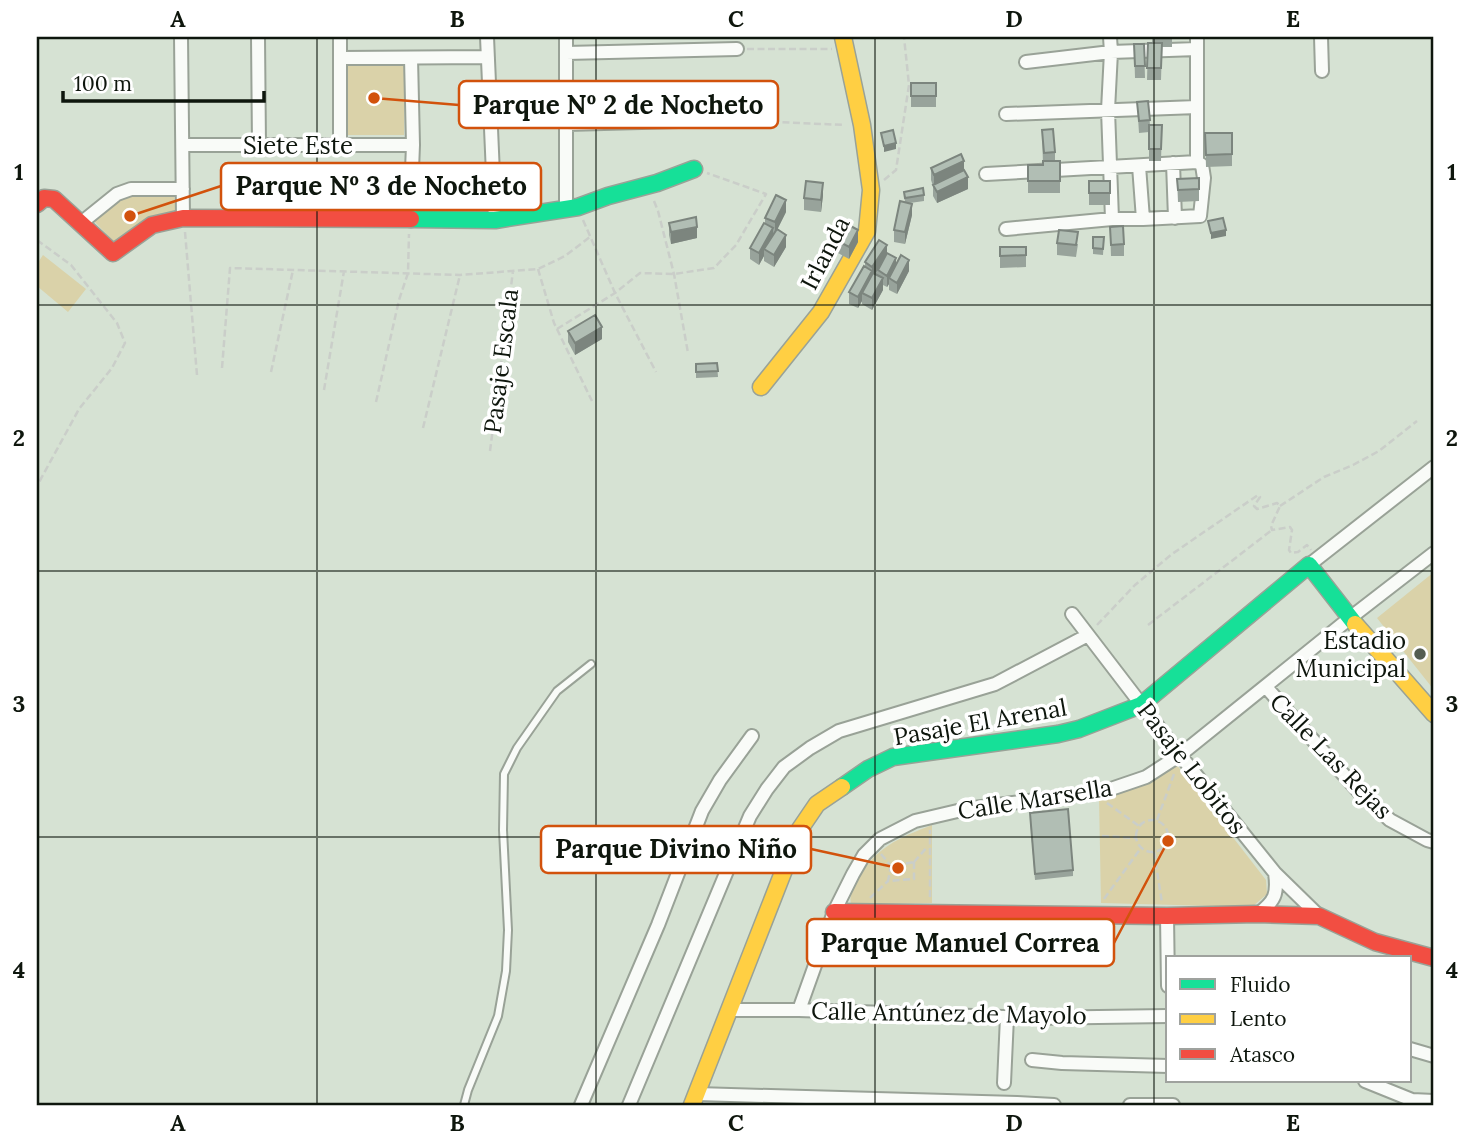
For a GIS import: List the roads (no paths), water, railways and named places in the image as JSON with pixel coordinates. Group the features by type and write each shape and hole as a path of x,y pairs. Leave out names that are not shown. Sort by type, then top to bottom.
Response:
{"street":[{"path":"181,37 183,218"},
{"path":"258,37 259,145"},
{"path":"340,37 340,145"},
{"path":"487,37 495,220"},
{"path":"566,37 566,209"},
{"path":"1110,37 1108,110 1112,219"},
{"path":"1321,37 1322,71"},
{"name":"Irlanda","path":"761,387 821,312 867,231 871,190 862,125 845,43"},
{"path":"1026,62 1197,43 1197,162"},
{"path":"566,53 737,49"},
{"path":"340,58 488,57"},
{"path":"410,220 413,145 411,58"},
{"path":"1006,114 1197,107"},
{"path":"567,124 716,120"},
{"name":"Siete Este","path":"183,145 413,145"},
{"path":"986,174 1173,163 1197,162 1202,165 1204,178 1200,216 1112,219 1006,229"},
{"path":"1173,163 1175,218"},
{"path":"1139,166 1143,219"},
{"path":"37,204 43,198 54,199 113,253 152,225 183,218 495,220 578,207 694,169"},
{"path":"81,223 117,194 131,189 183,189"},
{"path":"1434,467 1309,565 1350,618 1434,714"},
{"name":"Calle Marsella","path":"799,1010 834,912 864,855 880,839 915,821 966,810 1105,791 1146,777 1180,755 1434,553"},
{"name":"Pasaje El Arenal","path":"694,1100 800,829 817,804 868,769 893,757 1058,734 1079,729 1141,705 1309,565"},
{"name":"Pasaje Lobitos","path":"1072,614 1275,873 1319,916"},
{"path":"629,1105 750,816 784,767 810,747 839,731 995,684 1087,635"},
{"name":"Calle Las Rejas","path":"1266,687 1359,792 1390,820 1434,842"},
{"path":"581,1105 658,925 702,811 720,780 752,736"},
{"path":"1258,914 1271,903 1278,888 1275,873"},
{"path":"1164,909 1166,956"},
{"path":"834,912 1092,914 1164,909 1319,916 1375,942 1434,958"},
{"name":"Calle Antúnez de Mayolo","path":"731,1010 1007,1017 1166,1016"},
{"path":"1004,1083 1007,1017"},
{"path":"1412,1050 1434,1056"},
{"path":"1032,1060 1166,1066"},
{"path":"1368,1082 1412,1100 1434,1101"},
{"path":"694,1100 1054,1105"},
{"path":"1130,1105 1172,1105"}],"lane":[{"path":"464,1105 498,1016 506,971 508,930 503,830 504,774 517,748 557,691 591,664"}],"place":[{"name":"Parque Nº 2 de Nocheto","path":"374,98"},
{"name":"Parque Nº 3 de Nocheto","path":"130,216"},
{"name":"Estadio Municipal","path":"1420,654"},
{"name":"Parque Manuel Correa","path":"1168,841"},
{"name":"Parque Divino Niño","path":"898,868"}]}
